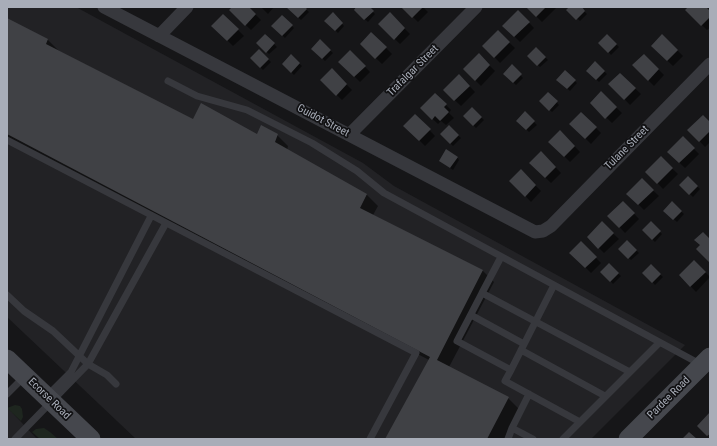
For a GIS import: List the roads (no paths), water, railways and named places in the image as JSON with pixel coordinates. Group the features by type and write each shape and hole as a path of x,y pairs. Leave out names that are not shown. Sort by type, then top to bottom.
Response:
{"main road":[{"name":"Ecorse Road","path":"7,359 91,439"},
{"name":"Pardee Road","path":"628,439 706,361"}],"street":[{"name":"Guidot Street","path":"104,7 529,230 536,232 543,231"},
{"path":"159,36 187,7"},
{"name":"Trafalgar Street","path":"349,135 476,7"},
{"name":"Tulane Street","path":"543,231 551,226 710,64"}],"lane":[{"path":"168,81 197,96 246,110 312,143 357,171 384,193 659,343 706,361"},
{"path":"7,140 416,353 370,439"},
{"path":"15,439 71,372 151,216"},
{"path":"49,399 88,364 166,223"},
{"path":"502,257 457,341 511,370"},
{"path":"554,285 505,381 580,422"},
{"path":"482,293 628,371"},
{"path":"7,294 24,310 53,331 88,364 107,375 116,384"},
{"path":"470,315 605,396"},
{"path":"563,439 628,371 659,343"},
{"path":"7,394 24,376"},
{"path":"508,439 529,394"},
{"path":"512,428 533,439"}]}
